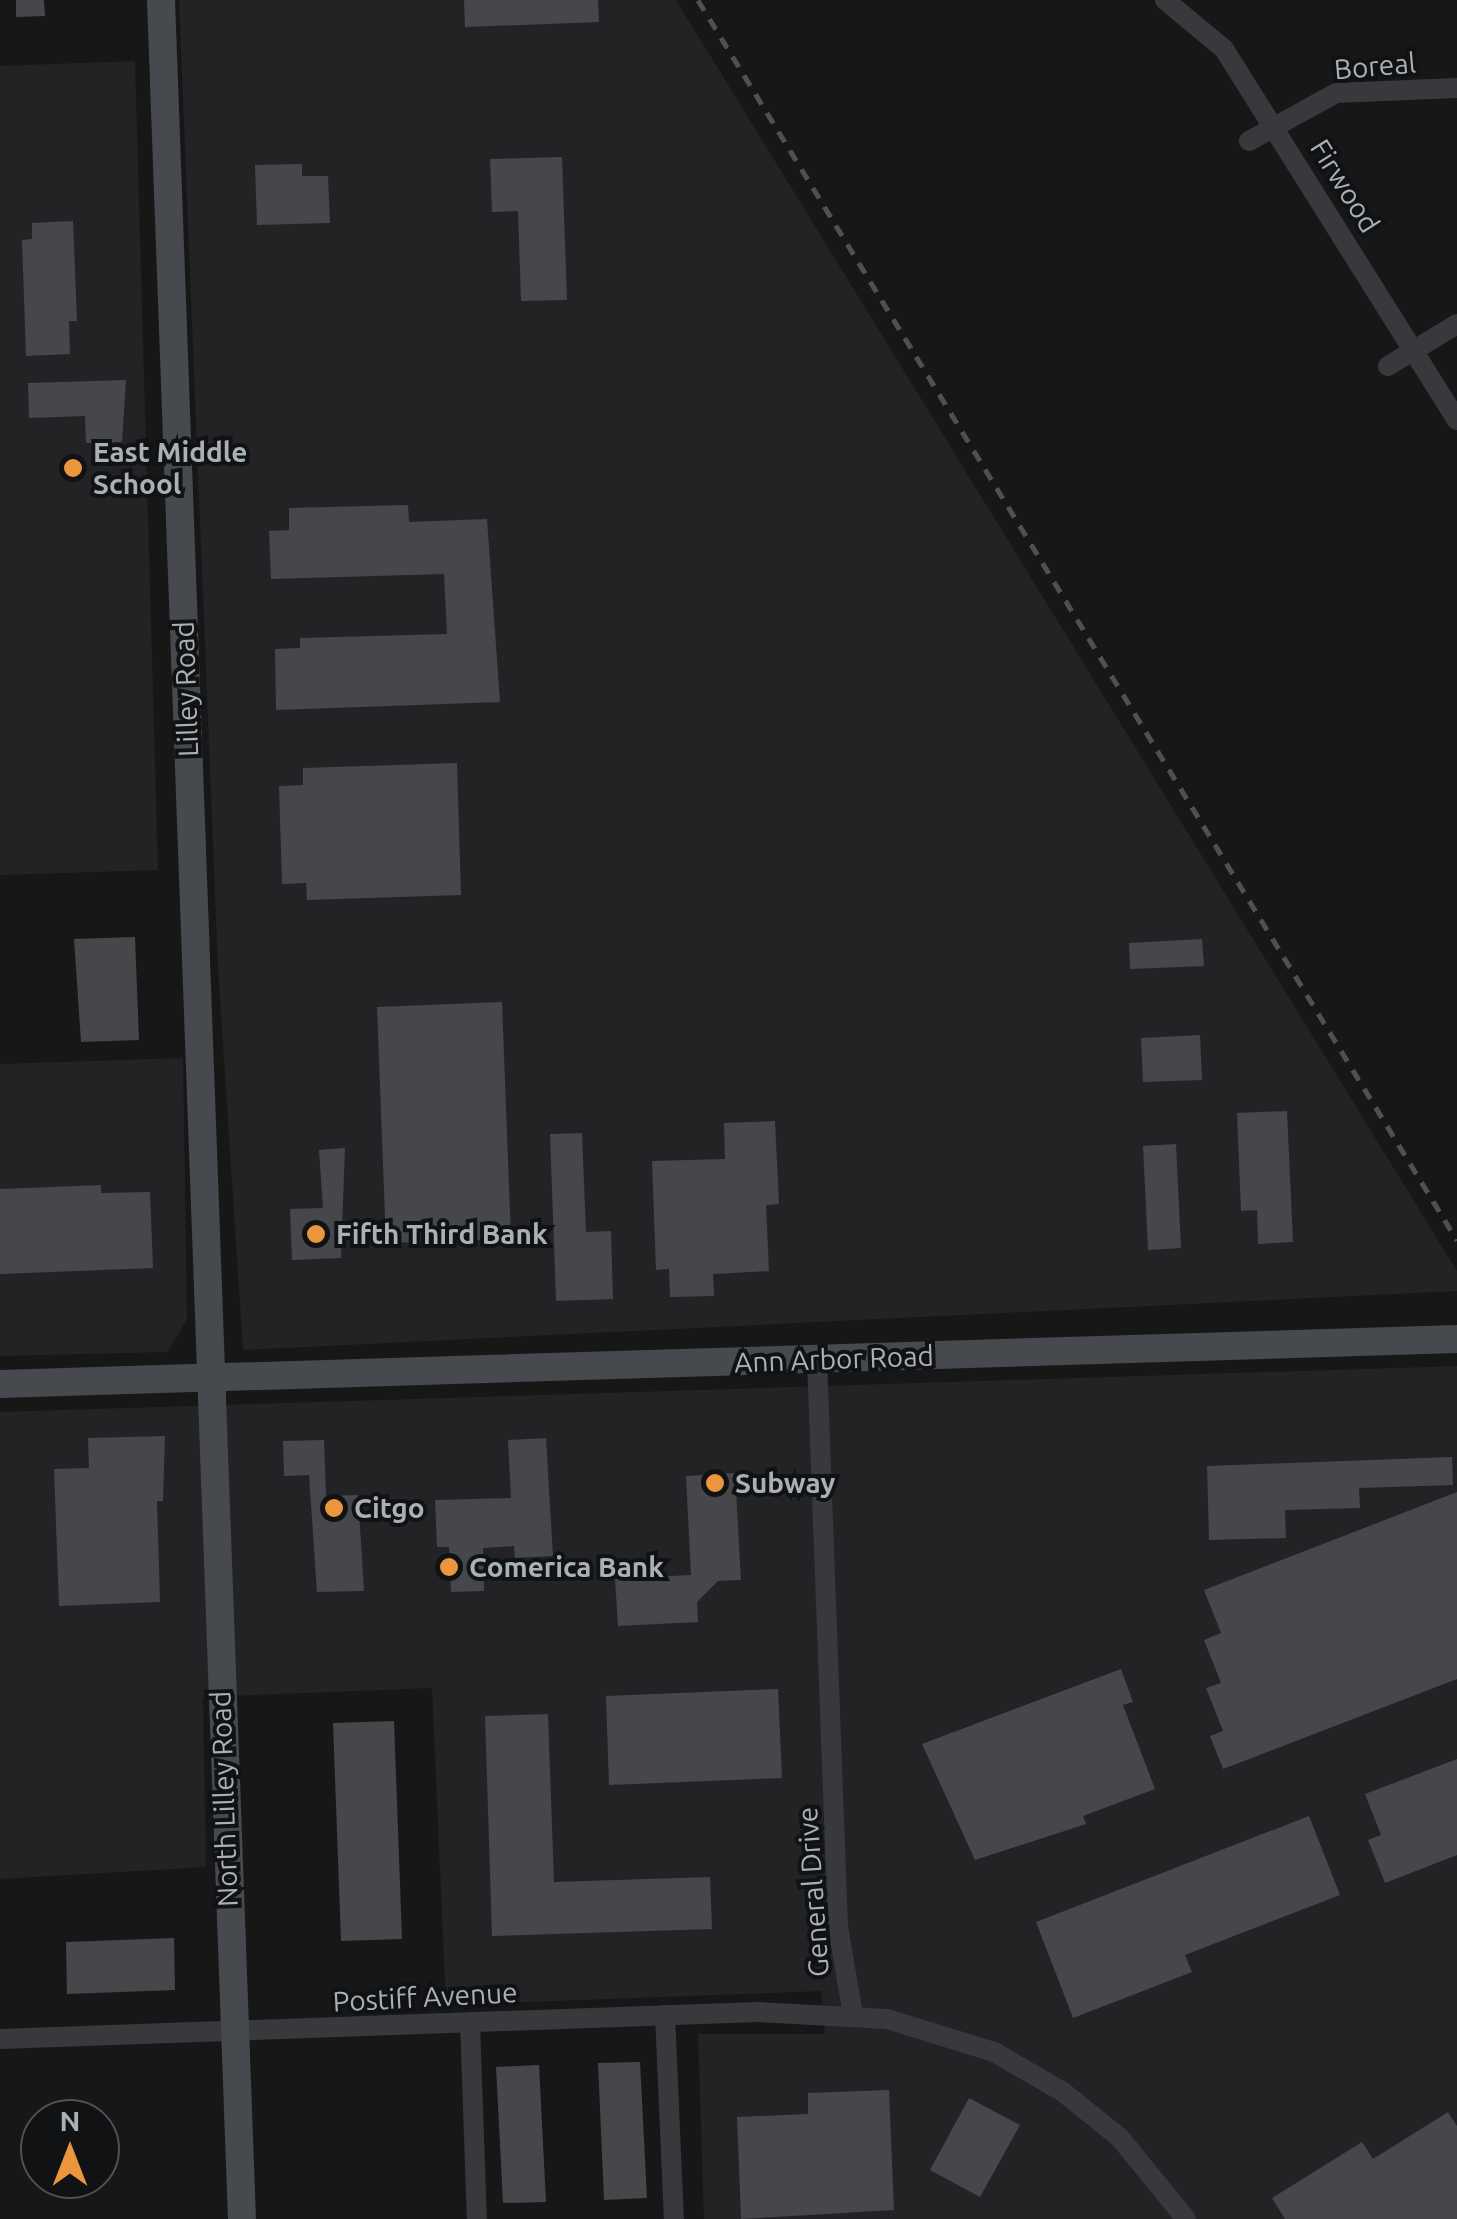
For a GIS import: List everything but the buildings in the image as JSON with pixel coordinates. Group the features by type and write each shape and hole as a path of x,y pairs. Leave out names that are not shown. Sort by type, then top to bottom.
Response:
{"street":[{"name":"Lilley Road","path":"161,0 210,1378"},
{"name":"Firwood","path":"1165,0 1224,49 1457,420"},
{"name":"Boreal","path":"1249,141 1336,92 1457,88"},
{"path":"1388,366 1457,324"},
{"name":"Ann Arbor Road","path":"0,1384 1457,1339"},
{"name":"General Drive","path":"817,1360 838,1927 852,2015"},
{"name":"North Lilley Road","path":"210,1378 242,2219"},
{"path":"665,2015 674,2219"},
{"name":"Postiff Avenue","path":"0,2039 665,2015 852,2015"},
{"path":"852,2015 929,2029 1030,2070 1120,2138 1186,2219"},
{"path":"470,2022 477,2219"}],"shaded area":[{"path":"179,0 676,0 1457,1271 1457,1291 243,1350 218,968"},
{"name":"East Middle School","path":"135,61 158,870 0,875 0,66"},
{"path":"183,1058 187,1320 167,1352 0,1356 0,1064"},
{"path":"1457,1366 1457,2219 704,2219 698,2034 825,2034 821,1991 446,2005 432,1688 203,1697 206,1867 0,1879 0,1412"}],"railway":[{"path":"698,0 1457,1240"}],"place":[{"name":"East Middle School","path":"73,468"},
{"name":"Fifth Third Bank","path":"316,1234"},
{"name":"Subway","path":"715,1483"},
{"name":"Citgo","path":"334,1508"},
{"name":"Comerica Bank","path":"449,1567"}]}
